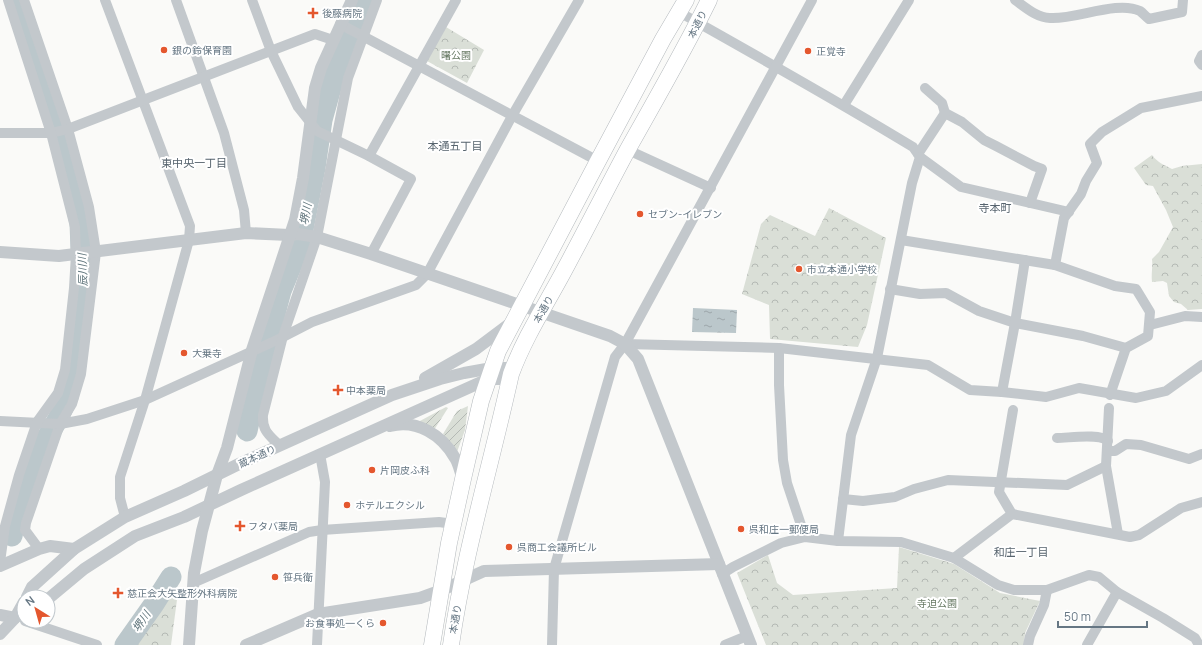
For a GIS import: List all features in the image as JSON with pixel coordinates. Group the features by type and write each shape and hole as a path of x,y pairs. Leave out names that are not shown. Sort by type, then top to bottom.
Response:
{"highway":[{"name":"本通り","path":"432,645 453,524 463,479 490,373 498,351 512,322 522,306 683,3"},
{"name":"本通り","path":"451,645 462,580 511,373 518,355 704,11"}],"street":[{"path":"0,562 5,526 19,475 37,422 58,393 65,370 74,288 76,254 75,227 51,133 8,0"},
{"path":"24,0 68,129 89,207 95,237 96,252 81,374 72,404 60,424 26,523 25,530 38,549"},
{"path":"105,0 190,226 189,240 145,400 120,477 120,498 125,517"},
{"path":"176,0 224,133 244,210 246,233"},
{"path":"252,0 271,51 298,107 314,128 333,140 412,178 371,254"},
{"path":"189,645 193,583 202,531 217,475 227,448 255,349 294,234 295,220 314,128 315,88 321,68 333,40 344,26 352,0"},
{"path":"280,445 266,432 262,425 262,420 280,338 315,237 333,140 348,78 361,35 377,0"},
{"path":"369,156 456,0"},
{"path":"0,420 60,424 87,419 145,400 312,322 416,285 427,274 512,116 579,0"},
{"path":"552,645 554,569 615,357 625,344 812,0"},
{"path":"844,105 909,0"},
{"path":"1015,0 1035,14 1048,18 1063,18 1115,7 1130,8 1140,11 1149,19 1182,12 1183,0"},
{"path":"683,3 704,11 776,68 844,105 913,147 919,156 962,187 1069,212"},
{"path":"344,26 598,161"},
{"path":"0,133 51,133 68,129 315,34 333,40"},
{"path":"1202,56 1199,61 1202,65"},
{"path":"925,88 942,103 945,113 962,122 984,140 1034,166 1042,168 1030,203"},
{"path":"1055,265 1064,218 1081,194 1086,181 1097,163 1090,144 1102,132 1141,108 1202,96"},
{"path":"838,541 851,434 878,358 890,289 912,183 919,156 945,113"},
{"path":"628,150 711,188"},
{"path":"0,252 58,256 246,233 294,234 315,237 371,254 610,336 625,344 638,359 749,640 725,645"},
{"path":"901,240 1055,265 1115,286 1136,289 1150,312 1148,336 1126,348 1110,395"},
{"path":"1002,392 1025,260"},
{"path":"890,289 920,294 946,293 979,311 1015,323 1083,336 1126,348"},
{"path":"1150,325 1185,316 1202,317"},
{"path":"392,395 438,372 476,348 512,322"},
{"path":"625,344 779,348 878,358 928,365 970,390 1046,397 1079,388 1110,395 1136,398 1166,391 1202,365"},
{"path":"779,348 779,385 783,460 787,483 805,537"},
{"name":"蔵本通り","path":"56,592 84,569 135,536 184,517 375,429 490,373"},
{"name":"蔵本通り","path":"31,589 74,549 125,517 280,445 392,395 440,379 490,373 511,373"},
{"path":"1109,408 1106,466 1118,534"},
{"path":"1012,514 999,492 1013,410"},
{"path":"375,429 400,423 416,425 436,435 448,447 456,460 463,479"},
{"path":"1057,438 1104,438 1107,446 1114,452 1126,444 1141,445 1189,459 1202,454"},
{"path":"317,645 325,482 320,454"},
{"path":"843,499 863,501 895,497 914,489 948,480 1068,485 1106,466"},
{"path":"954,558 1012,514 1130,537 1139,535 1181,508 1202,502"},
{"path":"193,583 309,532 439,522 453,524"},
{"path":"246,645 318,614 420,598 484,571 554,569 720,569 733,567 781,543 805,537 838,541 901,542 954,558 998,585 1014,590 1047,590 1089,575 1099,577 1117,592 1195,638 1199,645"},
{"path":"0,566 38,549 50,546 74,549"},
{"path":"1028,645 1030,636 1044,605 1047,590"},
{"path":"1087,645 1117,592"},
{"path":"0,615 16,617"},
{"path":"0,634 16,622"},
{"path":"53,629 97,645"}],"green space":[{"name":"曙公園","path":"446,27 484,50 467,83 427,61"},
{"path":"1152,155 1163,165 1172,169 1182,166 1202,164 1202,309 1188,310 1181,304 1174,302 1169,296 1167,283 1163,281 1152,282 1152,259 1159,252 1173,227 1153,186 1146,185 1134,168"},
{"path":"829,208 886,238 867,325 858,347 770,339 769,305 742,294 761,224 770,215 815,236"},
{"path":"468,406 465,430 457,452 443,434 457,411"},
{"path":"446,407 448,408 434,430 418,422"},
{"name":"寺迫公園","path":"899,547 954,564 1000,593 1040,601 1025,633 1024,645 766,645 737,573 768,555 777,583 793,595 897,588"},
{"path":"174,592 178,592 171,645 135,645"}],"water":[{"path":"693,308 737,310 736,333 692,332"}],"waterway":[{"name":"辰川川","path":"12,536 18,509 46,439 58,419 68,397 78,327 81,323 83,301 80,223 62,144 24,21 16,0"},
{"name":"堺川","path":"247,431 264,355 281,291 300,245 315,168 322,120 334,77 347,41 367,0"},
{"name":"堺川","path":"125,645 171,577"}],"place":[{"name":"後藤病院","path":"313,13"},
{"name":"銀の鈴保育園","path":"164,50"},
{"name":"正覚寺","path":"808,51"},
{"name":"セブン-イレブン","path":"640,214"},
{"name":"市立本通小学校","path":"799,269"},
{"name":"大乗寺","path":"184,353"},
{"name":"中本薬局","path":"338,390"},
{"name":"片岡皮ふ科","path":"372,470"},
{"name":"ホテルエクシル","path":"347,505"},
{"name":"フタバ薬局","path":"240,526"},
{"name":"呉和庄一郵便局","path":"741,529"},
{"name":"呉商工会議所ビル","path":"509,547"},
{"name":"笹兵衛","path":"275,577"},
{"name":"慈正会大矢整形外科病院","path":"118,593"},
{"name":"お食事処一くら","path":"383,623"}],"district":[{"name":"本通五丁目","path":"455,145"},
{"name":"東中央一丁目","path":"194,162"},
{"name":"寺本町","path":"995,207"},
{"name":"和庄一丁目","path":"1021,551"}]}
